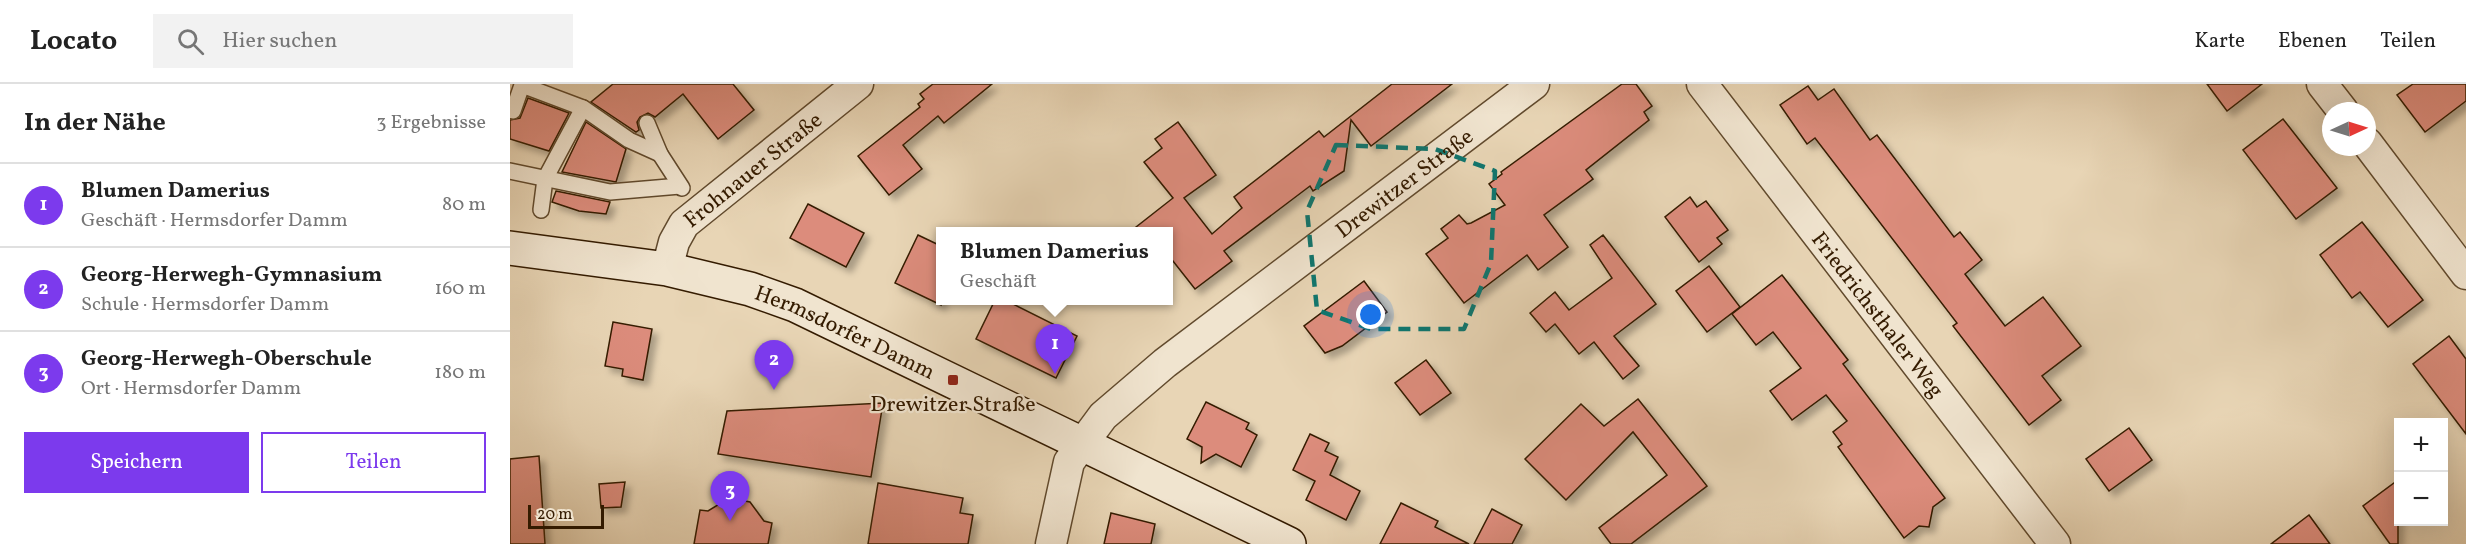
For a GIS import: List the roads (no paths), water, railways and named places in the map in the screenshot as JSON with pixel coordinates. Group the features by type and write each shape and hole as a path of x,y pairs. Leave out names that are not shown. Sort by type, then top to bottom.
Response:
{"main road":[{"name":"Hermsdorfer Damm","path":"510,248 667,268 750,289 795,305 1289,544"}],"street":[{"name":"Frohnauer Straße","path":"667,268 674,242 684,224 858,84"},
{"name":"Drewitzer Straße","path":"1051,544 1069,462 1103,416 1165,363 1534,84"},
{"name":"Friedrichsthaler Weg","path":"1702,84 2055,544"},
{"path":"2322,84 2336,102"},
{"path":"2376,155 2466,274"}],"lane":[{"path":"513,111 522,85 583,108 628,140 660,154"},
{"path":"541,210 545,179 583,108"},
{"path":"510,171 610,192 681,187 660,154 647,123"}],"place":[{"name":"Blumen Damerius","path":"1055,374"},
{"name":"Drewitzer Straße","path":"953,380"},
{"name":"Georg-Herwegh-Gymnasium","path":"774,390"},
{"name":"Georg-Herwegh-Oberschule","path":"730,521"}]}
